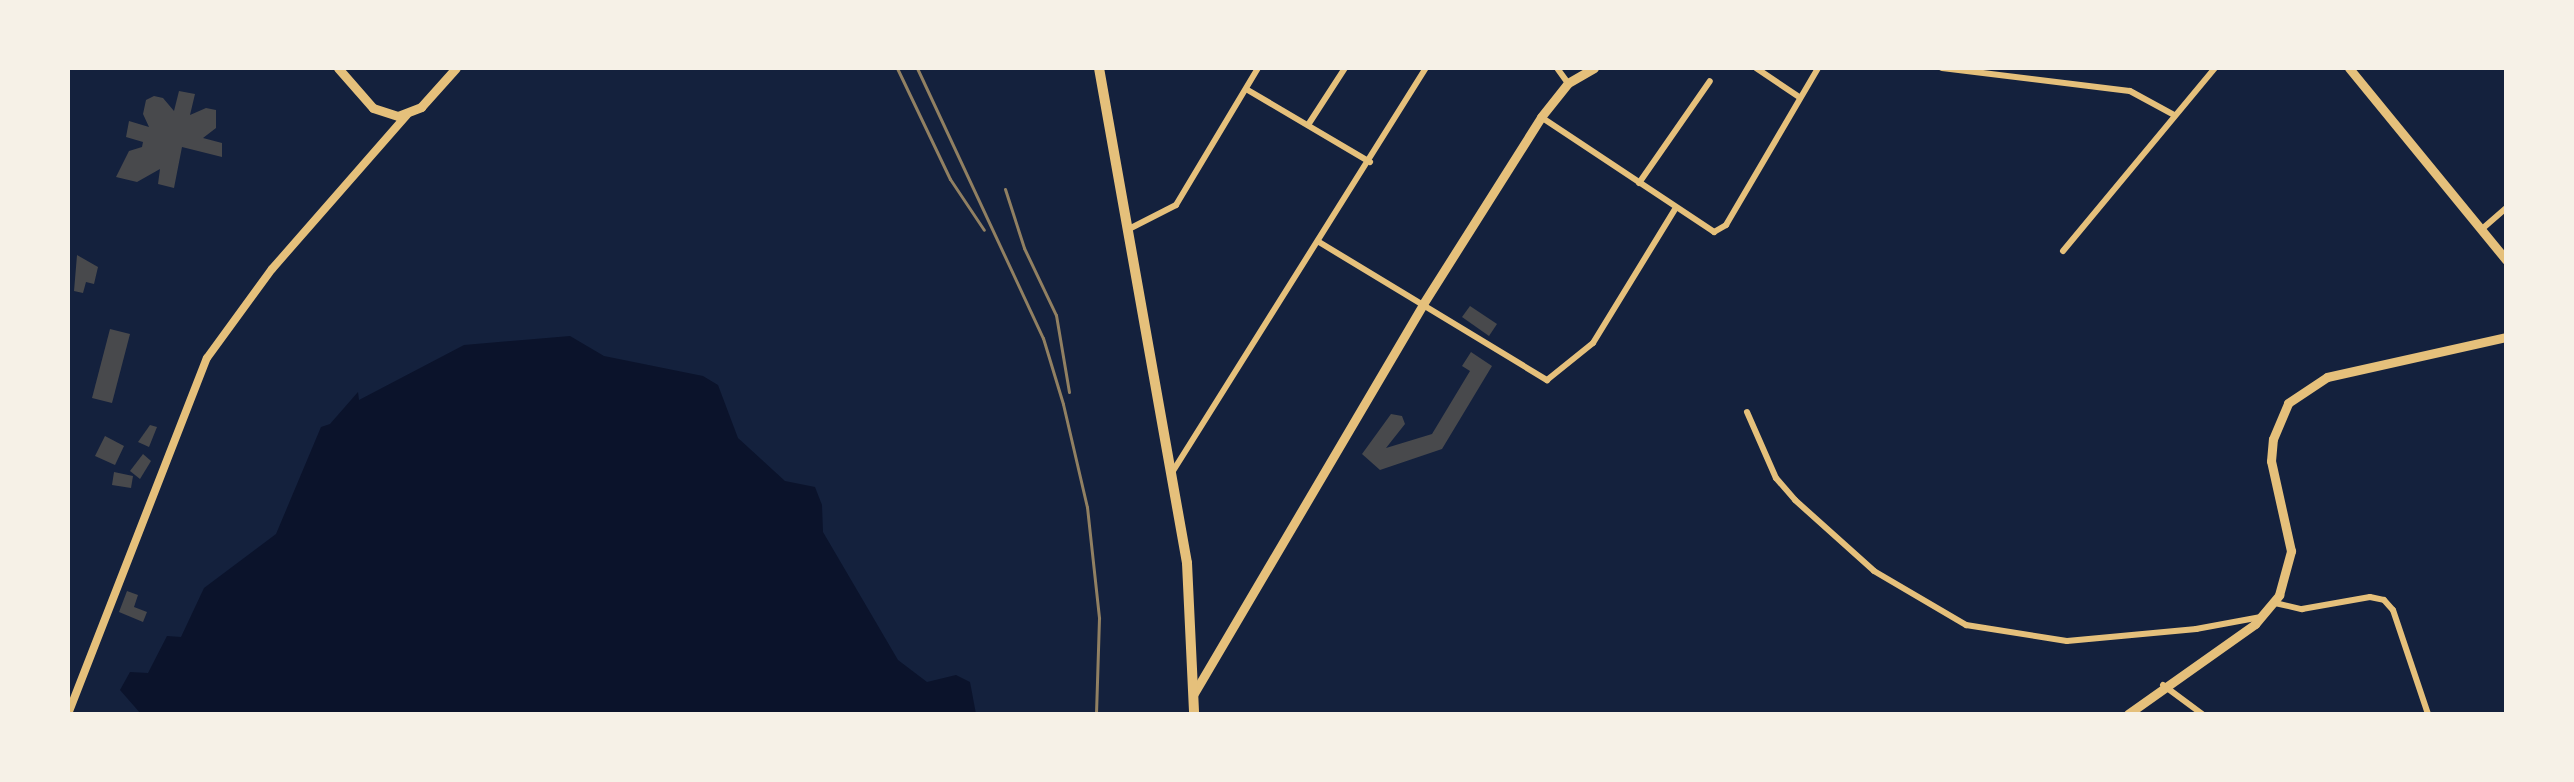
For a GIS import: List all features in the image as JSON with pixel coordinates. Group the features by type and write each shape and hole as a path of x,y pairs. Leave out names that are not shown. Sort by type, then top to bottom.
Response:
{"highway":[{"path":"1099,68 1173,471 1189,588 1194,714"}],"main road":[{"path":"338,68 373,108 407,115 456,68"},
{"path":"1193,695 1423,304 1541,117 1568,83 1594,68"},
{"path":"2349,68 2506,260"},
{"path":"2128,714 2163,685 2264,616 2275,603 2291,551 2271,461 2273,439 2288,403 2327,377 2506,337"}],"street":[{"path":"1127,230 1176,205 1258,68"},
{"path":"1308,125 1345,68"},
{"path":"1173,471 1370,162 1426,68"},
{"path":"1557,68 1568,83"},
{"path":"1756,68 1799,97"},
{"path":"1541,117 1705,228 1722,230 1818,68"},
{"path":"1942,68 2130,91 2174,115"},
{"path":"2063,251 2215,68"},
{"path":"1639,183 1710,81"},
{"path":"1246,89 1370,162"},
{"path":"68,714 215,344 272,269 407,115"},
{"path":"2482,229 2506,208"},
{"path":"1319,242 1533,375 1550,380 1593,343 1675,209"},
{"path":"1747,412 1776,478 1804,508 1874,571 1966,625 2067,641 2196,629 2264,616"},
{"path":"2275,603 2297,610 2370,597 2384,600 2393,610 2428,714"},
{"path":"2163,685 2202,714"}],"water":[{"path":"570,336 604,356 703,376 718,385 738,438 785,481 815,487 822,505 823,532 898,660 927,682 956,675 970,682 976,714 141,714 120,690 130,672 148,673 167,636 181,637 204,588 276,534 321,427 330,424 358,392 359,400 464,345"}],"building":[{"path":"179,91 195,94 190,115 206,108 216,110 216,128 203,138 222,143 222,157 182,147 174,188 158,184 160,169 137,182 116,177 129,151 142,147 143,142 126,137 129,121 149,127 143,114 146,100 154,96 163,98 174,111"},
{"path":"77,255 98,267 94,284 86,282 83,293 74,291"},
{"path":"1470,306 1497,324 1489,336 1462,317"},
{"path":"110,329 130,334 112,403 92,398"},
{"path":"1471,352 1492,366 1442,449 1380,470 1362,454 1391,414 1402,416 1405,424 1386,448 1432,434 1470,371 1462,366"},
{"path":"150,425 157,427 149,447 138,442"},
{"path":"105,436 124,446 115,465 95,456"},
{"path":"143,454 151,461 140,479 130,471"},
{"path":"114,472 133,476 131,488 112,485"},
{"path":"127,591 138,595 134,607 147,612 143,622 119,612"}],"railway":[{"path":"897,68 950,179 984,230"},
{"path":"917,68 1043,338 1063,404 1087,507 1099,618 1096,714"},
{"path":"1005,189 1024,248 1056,315 1069,392"}]}
